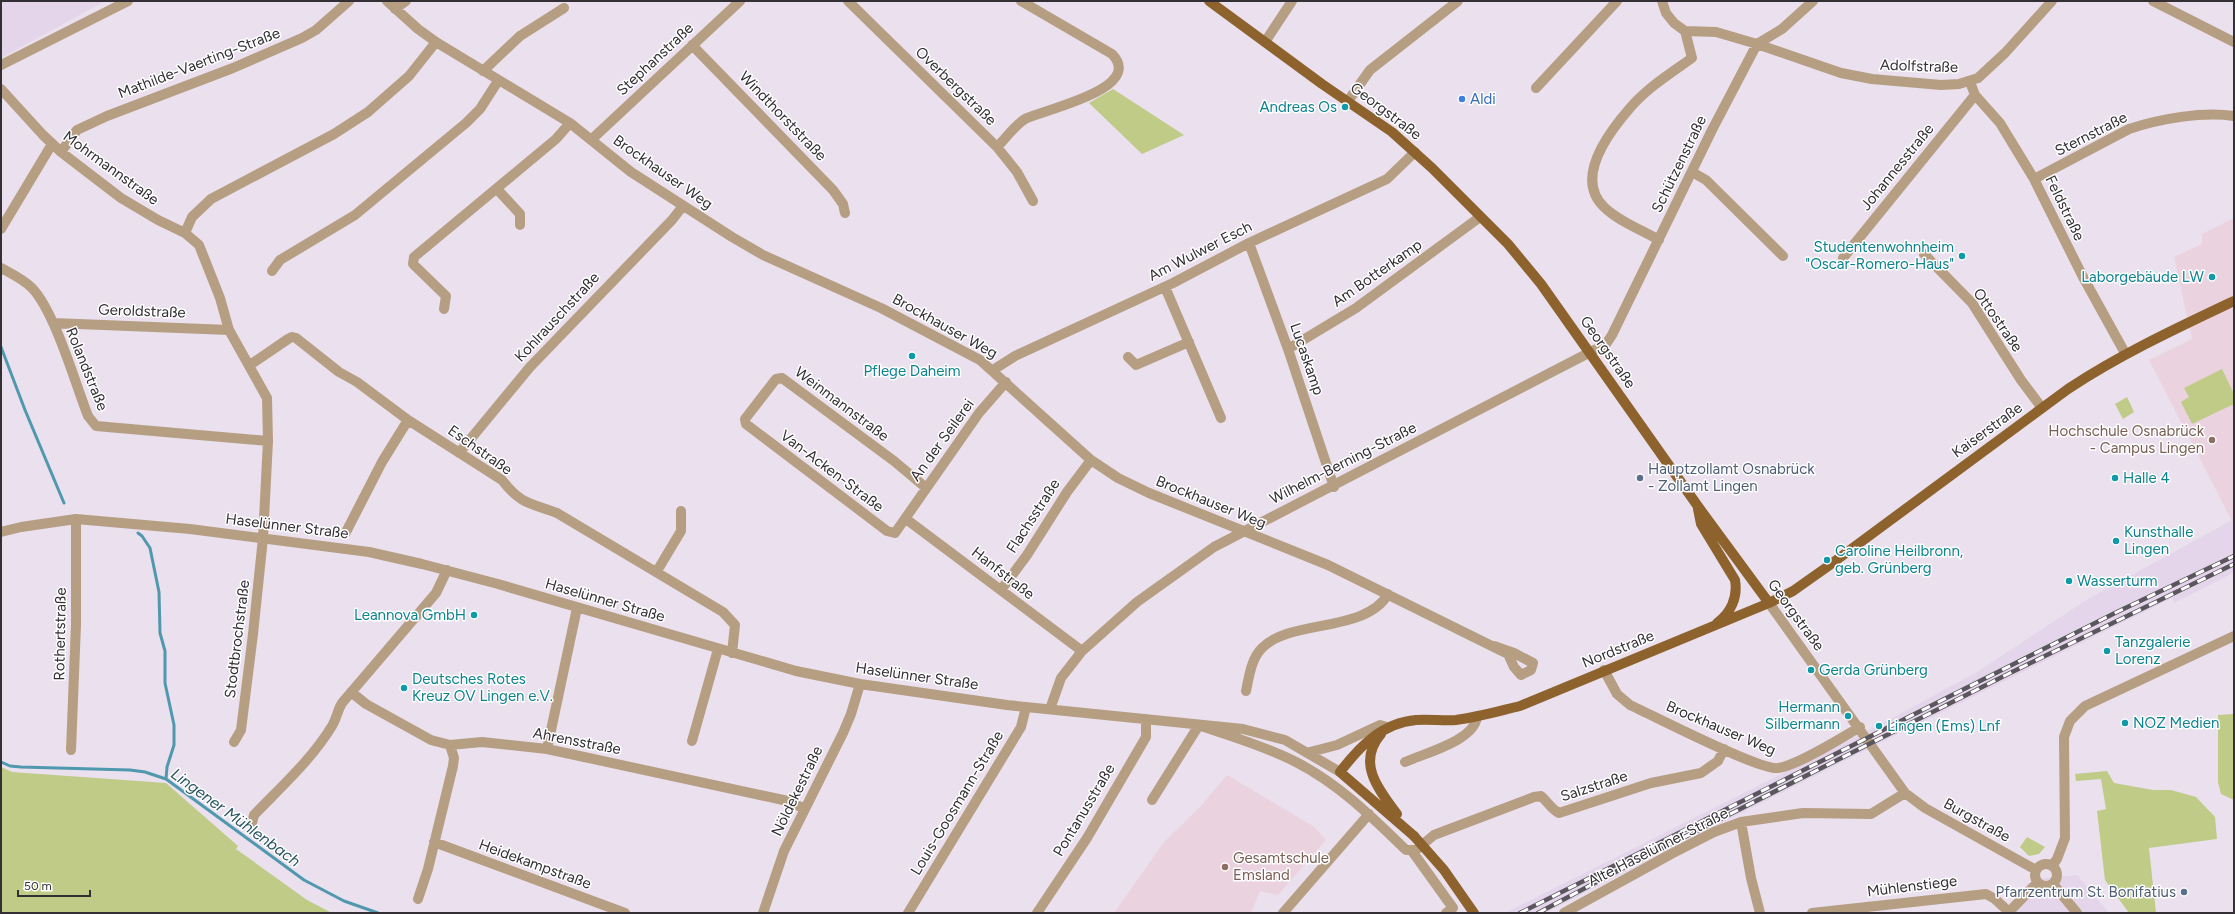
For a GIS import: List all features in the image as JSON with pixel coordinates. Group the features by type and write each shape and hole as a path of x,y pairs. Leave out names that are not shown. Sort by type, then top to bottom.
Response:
{"main road":[{"name":"Georgstraße","path":"1209,1 1322,84 1348,100 1392,132 1415,152 1508,244 1541,284 1697,505 1769,603"},
{"name":"Kaiserstraße","path":"1769,603 1793,591 1827,567 2068,389 2125,353 2234,301"},
{"path":"1697,505 1702,524 1735,580 1737,590 1730,608 1722,619 1697,633"},
{"name":"Nordstraße","path":"1340,772 1361,747 1387,727 1416,720 1455,720 1477,717 1520,706 1769,603"},
{"path":"1386,805 1375,784 1371,765 1372,751 1375,741 1387,727"},
{"path":"1340,772 1386,805 1444,870 1474,913"}],"street":[{"path":"1,65 128,1"},
{"name":"Mathilde-Vaerting-Straße","path":"61,152 77,130 107,116 233,68 302,38 316,30 349,1"},
{"name":"Brockhauser Weg","path":"387,1 436,42 498,81 570,123 631,172 763,255 881,308 950,343 994,370 1091,460 1118,478 1149,493 1243,532 1328,565 1494,646 1508,654 1514,667 1521,675 1531,670 1533,663 1514,653 1494,646"},
{"path":"395,9 406,1"},
{"name":"Stephanstraße","path":"591,140 740,1"},
{"name":"Overbergstraße","path":"848,1 997,147 1017,172 1033,201"},
{"path":"997,147 1025,119 1103,89 1114,77 1118,68 1116,58 1112,54 1021,1"},
{"path":"1265,42 1292,1"},
{"path":"1348,100 1370,70 1458,1"},
{"path":"1536,88 1617,1"},
{"path":"1659,240 1604,207 1594,193 1591,177 1605,141 1631,107 1692,58 1685,31 1674,23 1666,14 1662,1"},
{"path":"1757,44 1782,29 1813,1"},
{"name":"Adolfstraße","path":"1685,31 1716,32 1757,44 1841,73 1872,79 1941,85 1970,82 1978,78 1995,63 2052,1"},
{"path":"2153,1 2234,42"},
{"path":"483,71 520,36 564,8"},
{"path":"185,233 192,217 211,199 334,134 368,112 409,76 436,42"},
{"name":"Schützenstraße","path":"1590,353 1606,344 1612,335 1757,44"},
{"name":"Windthorststraße","path":"692,45 833,190 843,204 845,213"},
{"path":"272,271 280,260 355,215 466,123 480,109 498,81"},
{"name":"Feldstraße","path":"1970,82 1975,95 2000,123 2034,179 2083,277 2125,353"},
{"name":"Mohrmannstraße","path":"1,89 61,152 141,211 185,233 199,245 220,298 229,330 250,365 267,398 268,441 263,538"},
{"name":"Johannesstraße","path":"1843,258 1975,95"},
{"name":"Sternstraße","path":"2034,179 2129,129 2140,125 2202,115 2220,114 2234,116"},
{"path":"444,309 446,296 413,264 412,260 556,139 570,123"},
{"path":"1,230 52,144"},
{"name":"Am Wulwer Esch","path":"994,370 1015,356 1165,287 1249,243 1387,179 1415,152"},
{"path":"1692,172 1706,180 1783,256"},
{"path":"497,189 520,214 520,225"},
{"name":"Kohlrauschstraße","path":"459,453 530,367 672,220 683,206"},
{"name":"Am Botterkamp","path":"1288,349 1356,308 1480,217"},
{"name":"Lucaskamp","path":"1249,243 1288,349 1334,487"},
{"name":"Ottostraße","path":"1924,254 1972,304 2021,380 2042,408"},
{"name":"Rolandstraße","path":"1,268 20,278 32,289 47,309 88,416 96,426 268,441"},
{"path":"1165,287 1221,418"},
{"name":"Geroldstraße","path":"53,323 229,330"},
{"name":"Eschstraße","path":"250,365 292,337 339,372 357,382 408,420 502,480 511,493 519,499 535,507 557,513 656,571 731,618 735,625 736,632 732,653"},
{"path":"1128,357 1136,364 1189,342"},
{"name":"Wilhelm-Berning-Straße","path":"1050,709 1061,678 1082,651 1110,624 1172,575 1214,546 1334,487 1590,353"},
{"name":"Weinmannstraße","path":"747,415 776,379 782,378 888,457 925,487"},
{"name":"An der Seilerei","path":"906,519 925,487 979,413 1006,382"},
{"name":"Van-Acken-Straße","path":"747,415 745,419 746,424 887,531 895,533 906,519"},
{"path":"345,534 382,462 408,420"},
{"name":"Flachsstraße","path":"1001,590 1027,555 1067,492 1091,460"},
{"path":"656,571 681,531 681,511"},
{"name":"Haselünner Straße","path":"1,532 21,527 76,519 148,524 361,551 446,570 796,672 860,684 1026,707 1258,732 1285,740 1310,752 1340,772"},
{"name":"Rothertstraße","path":"71,750 76,624 76,519"},
{"name":"Hanfstraße","path":"906,519 1082,651"},
{"name":"Stodtbrochstraße","path":"234,742 241,730 263,538"},
{"path":"252,823 254,815 307,759 332,727 336,718 337,710 351,692 436,593 446,570"},
{"path":"1246,691 1256,656 1268,643 1298,632 1365,614 1376,609 1388,594"},
{"name":"Georgstraße","path":"1769,603 1860,727 1906,793"},
{"path":"547,749 577,608"},
{"path":"2052,866 2057,859 2065,838 2064,737 2074,715 2085,706 2234,636"},
{"path":"692,741 718,649"},
{"name":"Brockhauser Weg","path":"1604,670 1617,694 1630,705 1758,765 1778,768 1789,765 1860,727"},
{"name":"Nöldekestraße","path":"763,913 784,852 843,733 851,714 860,684"},
{"name":"Ahrensstraße","path":"351,692 366,704 431,740 450,745 482,742 547,749 788,801 805,809"},
{"name":"Louis-Goosmann-Straße","path":"908,913 1021,727 1026,707"},
{"path":"1405,762 1467,735 1476,725 1477,717"},
{"name":"Pontanusstraße","path":"1037,913 1087,838 1146,737 1146,719"},
{"path":"1152,800 1199,725"},
{"name":"Haselünner Straße","path":"1199,725 1254,744 1296,762 1324,778 1370,814 1406,850 1412,851 1453,908 1446,913"},
{"path":"1310,752 1337,745 1380,725 1387,727"},
{"path":"418,899 453,766 454,758 450,745"},
{"name":"Salzstraße","path":"1412,851 1416,850 1434,835 1534,797 1541,796 1548,801 1552,810 1559,813 1651,783 1701,773 1718,761 1724,749"},
{"name":"Alte Haselünner Straße","path":"1565,913 1714,832 1741,822 1802,814 1871,814 1906,793"},
{"name":"Burgstraße","path":"1906,793 1925,808 2036,870"},
{"path":"1282,913 1370,814"},
{"path":"1741,822 1751,878 1760,913"},
{"name":"Heidekampstraße","path":"434,842 625,913"},
{"path":"2041,865 2052,866 2057,872 2056,881 2053,884 2043,887 2037,883 2035,878 2036,870 2041,865"},
{"path":"2009,912 2037,883"},
{"path":"2053,884 2077,913"},
{"name":"Mühlenstiege","path":"1812,913 1986,894 1995,899 2009,912"}],"shaded area":[{"path":"1,1 105,1 1,58"},
{"name":"Hochschule Osnabrück - Campus Lingen","path":"2234,218 2234,519 2232,521 2149,360 2192,339 2174,257 2202,244 2202,234"},
{"path":"2234,519 2234,572 2229,575 2174,603 2172,598 1856,755 1545,913 1505,913 1889,720 1977,672 2088,599"},
{"name":"Gesamtschule Emsland","path":"1227,775 1313,826 1326,840 1278,895 1260,891 1251,913 1114,913 1164,842 1201,806"},
{"path":"2077,875 2109,913 2008,913 2028,883 2032,884 2044,878"}],"green space":[{"path":"1113,89 1184,135 1142,154 1089,103"},
{"path":"2222,369 2234,394 2234,404 2192,424 2181,402 2189,397 2184,388"},
{"path":"2127,397 2134,412 2123,419 2115,404"},
{"path":"2234,714 2234,800 2221,794 2218,782 2218,715"},
{"path":"1,767 12,772 166,783 238,846 236,849 307,900 332,913 1,913"},
{"path":"2107,771 2114,783 2153,790 2171,790 2196,797 2215,817 2217,839 2149,848 2156,913 2129,913 2105,880 2097,811 2106,809 2101,779 2076,781 2075,774"},
{"path":"2027,837 2045,847 2039,854 2029,856 2020,847"}],"waterway":[{"path":"1,347 25,410 64,503"},
{"path":"138,533 142,536 150,548 159,592 160,633 165,651 165,683 174,725 174,745 167,767 166,779"},
{"name":"Lingener Mühlenbach","path":"1,762 10,766 21,767 130,770 145,772 166,779 304,880 344,901 378,913"}],"railway":[{"path":"1520,913 2115,613 2234,556"},
{"path":"1538,913 1623,868 2006,675 2234,564"}],"place":[{"name":"Aldi","path":"1462,99"},
{"name":"Andreas Os","path":"1345,107"},
{"name":"Studentenwohnheim \"Oscar-Romero-Haus\"","path":"1962,256"},
{"name":"Laborgebäude LW","path":"2212,277"},
{"name":"Pflege Daheim","path":"912,356"},
{"name":"Hochschule Osnabrück - Campus Lingen","path":"2212,440"},
{"name":"Hauptzollamt Osnabrück - Zollamt Lingen","path":"1640,478"},
{"name":"Halle 4","path":"2115,478"},
{"name":"Kunsthalle Lingen","path":"2116,541"},
{"name":"Caroline Heilbronn, geb. Grünberg","path":"1827,560"},
{"name":"Wasserturm","path":"2069,581"},
{"name":"Leannova GmbH","path":"474,615"},
{"name":"Tanzgalerie Lorenz","path":"2107,651"},
{"name":"Gerda Grünberg","path":"1811,670"},
{"name":"Deutsches Rotes Kreuz OV Lingen e.V.","path":"404,688"},
{"name":"Hermann Silbermann","path":"1848,716"},
{"name":"NOZ Medien","path":"2125,723"},
{"name":"Lingen (Ems) Lnf","path":"1879,726"},
{"name":"Gesamtschule Emsland","path":"1225,867"},
{"name":"Pfarrzentrum St. Bonifatius","path":"2184,892"}]}
